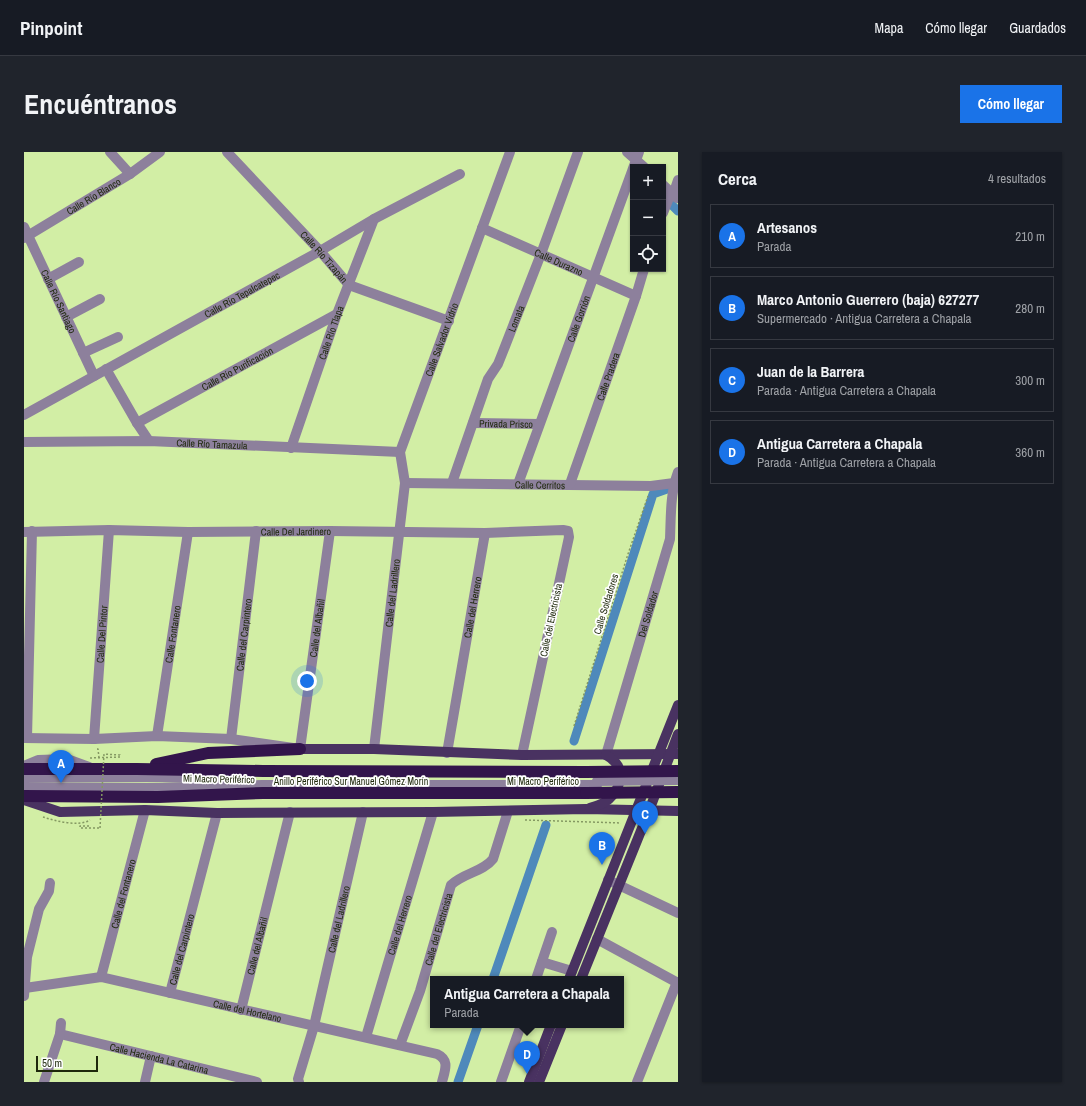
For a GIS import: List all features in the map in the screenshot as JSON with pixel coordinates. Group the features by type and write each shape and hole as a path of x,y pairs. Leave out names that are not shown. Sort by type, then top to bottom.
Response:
{"highway":[{"path":"137,768 208,753 300,749"},
{"name":"Anillo Periférico Sur Manuel Gómez Morín","path":"24,769 94,770 137,768 263,771 678,771"},
{"name":"Anillo Periférico Sur Manuel Gómez Morín","path":"24,796 158,797 263,793 678,792"}],"main road":[{"path":"571,975 678,705"},
{"path":"582,976 618,885 674,754 678,734"},
{"path":"300,749 374,749 522,755 674,754"},
{"path":"586,809 605,802 612,797 618,787 620,777 619,767 606,754"},
{"path":"24,800 60,812 145,810 217,813 433,812 586,809 678,811"},
{"path":"529,1082 550,1028"},
{"path":"539,1082 561,1028"}],"street":[{"path":"110,152 130,174"},
{"name":"Calle Río Blanco","path":"25,234 130,174 160,152"},
{"name":"Calle Río Tizapán","path":"228,152 320,251 349,285 449,322"},
{"name":"Calle Salvador Vidrio","path":"400,532 405,483 400,452 449,322 510,152"},
{"name":"Lomata","path":"452,483 488,379 498,364 541,254 578,152"},
{"path":"627,152 637,155 642,164"},
{"name":"Calle Gorrión","path":"518,484 637,155"},
{"name":"Calle Río Tepalcatepec","path":"24,415 320,251 374,219 460,174"},
{"path":"670,202 678,180"},
{"path":"666,192 670,202"},
{"name":"Calle Río Tlapa","path":"291,448 338,314 374,219"},
{"name":"Calle Durazno","path":"482,228 636,296"},
{"name":"Calle Río Santiago","path":"25,234 94,376"},
{"path":"48,279 79,262"},
{"name":"Calle Pradera","path":"570,484 643,272"},
{"path":"66,317 100,299"},
{"name":"Calle Río Purificación","path":"137,423 338,314"},
{"path":"83,353 118,337"},
{"path":"106,369 149,441"},
{"name":"Privada Prisco","path":"473,423 539,424"},
{"name":"Calle Río Tamazula","path":"24,442 149,441 400,452"},
{"name":"Del Soldador","path":"606,754 670,539 671,504 674,483 678,472"},
{"name":"Calle Cerritos","path":"405,483 651,486 674,483"},
{"name":"Calle Del Jardinero","path":"28,532 109,530 188,532 330,530 485,533 568,531"},
{"name":"Calle Del Pintor","path":"94,739 109,530"},
{"name":"Calle del Albañil","path":"300,749 330,530"},
{"name":"Calle del Carpintero","path":"231,739 256,531"},
{"name":"Calle del Electricista","path":"522,755 569,537 568,531"},
{"path":"28,532 26,738 94,739 157,736 231,739 300,749"},
{"name":"Calle Fontanero","path":"157,736 188,532"},
{"name":"Calle del Ladrillero","path":"374,749 400,532"},
{"name":"Calle del Herrero","path":"447,753 485,533"},
{"path":"24,766 38,760 67,759 94,770"},
{"name":"Mi Macro Periférico","path":"24,778 147,777 265,780 678,785"},
{"name":"Mi Macro Periférico","path":"24,787 162,788 262,785 597,783 678,780"},
{"name":"Calle del Fontanero","path":"101,977 145,810"},
{"name":"Calle del Electricista","path":"400,1045 420,991 452,885 456,880 489,864 493,858 508,811"},
{"name":"Calle del Albañil","path":"241,1010 290,812"},
{"name":"Calle del Ladrillero","path":"297,1081 314,1026 363,812"},
{"name":"Calle del Herrero","path":"366,1037 433,812"},
{"name":"Calle del Carpintero","path":"170,993 217,813"},
{"path":"608,880 678,913"},
{"path":"24,992 27,957 39,909 49,891 50,883"},
{"path":"537,976 552,932"},
{"path":"597,939 678,982 637,1082"},
{"path":"542,962 571,975"},
{"name":"Calle del Hortelano","path":"24,992 101,977 241,1010 366,1037 443,1057 446,1062 446,1069 442,1082"},
{"path":"48,1081 62,1023"},
{"path":"501,1082 520,1028"},
{"name":"Calle Hacienda La Catarina","path":"60,1034 257,1082"},
{"path":"145,1082 152,1056"}],"path":[{"name":"Calle Soldadores","path":"574,726 651,486"},
{"path":"85,823 89,826 80,826 80,828 100,828 104,754 120,755 120,757 106,758"}],"waterway":[{"path":"666,199 678,211"},
{"path":"574,741 653,494 667,489"},
{"path":"494,976 546,825"},
{"path":"458,1082 477,1028"}],"place":[{"name":"Artesanos","path":"61,783"},
{"name":"Juan de la Barrera","path":"645,834"},
{"name":"Marco Antonio Guerrero (baja) 627277","path":"602,865"},
{"name":"Antigua Carretera a Chapala","path":"527,1074"}]}
